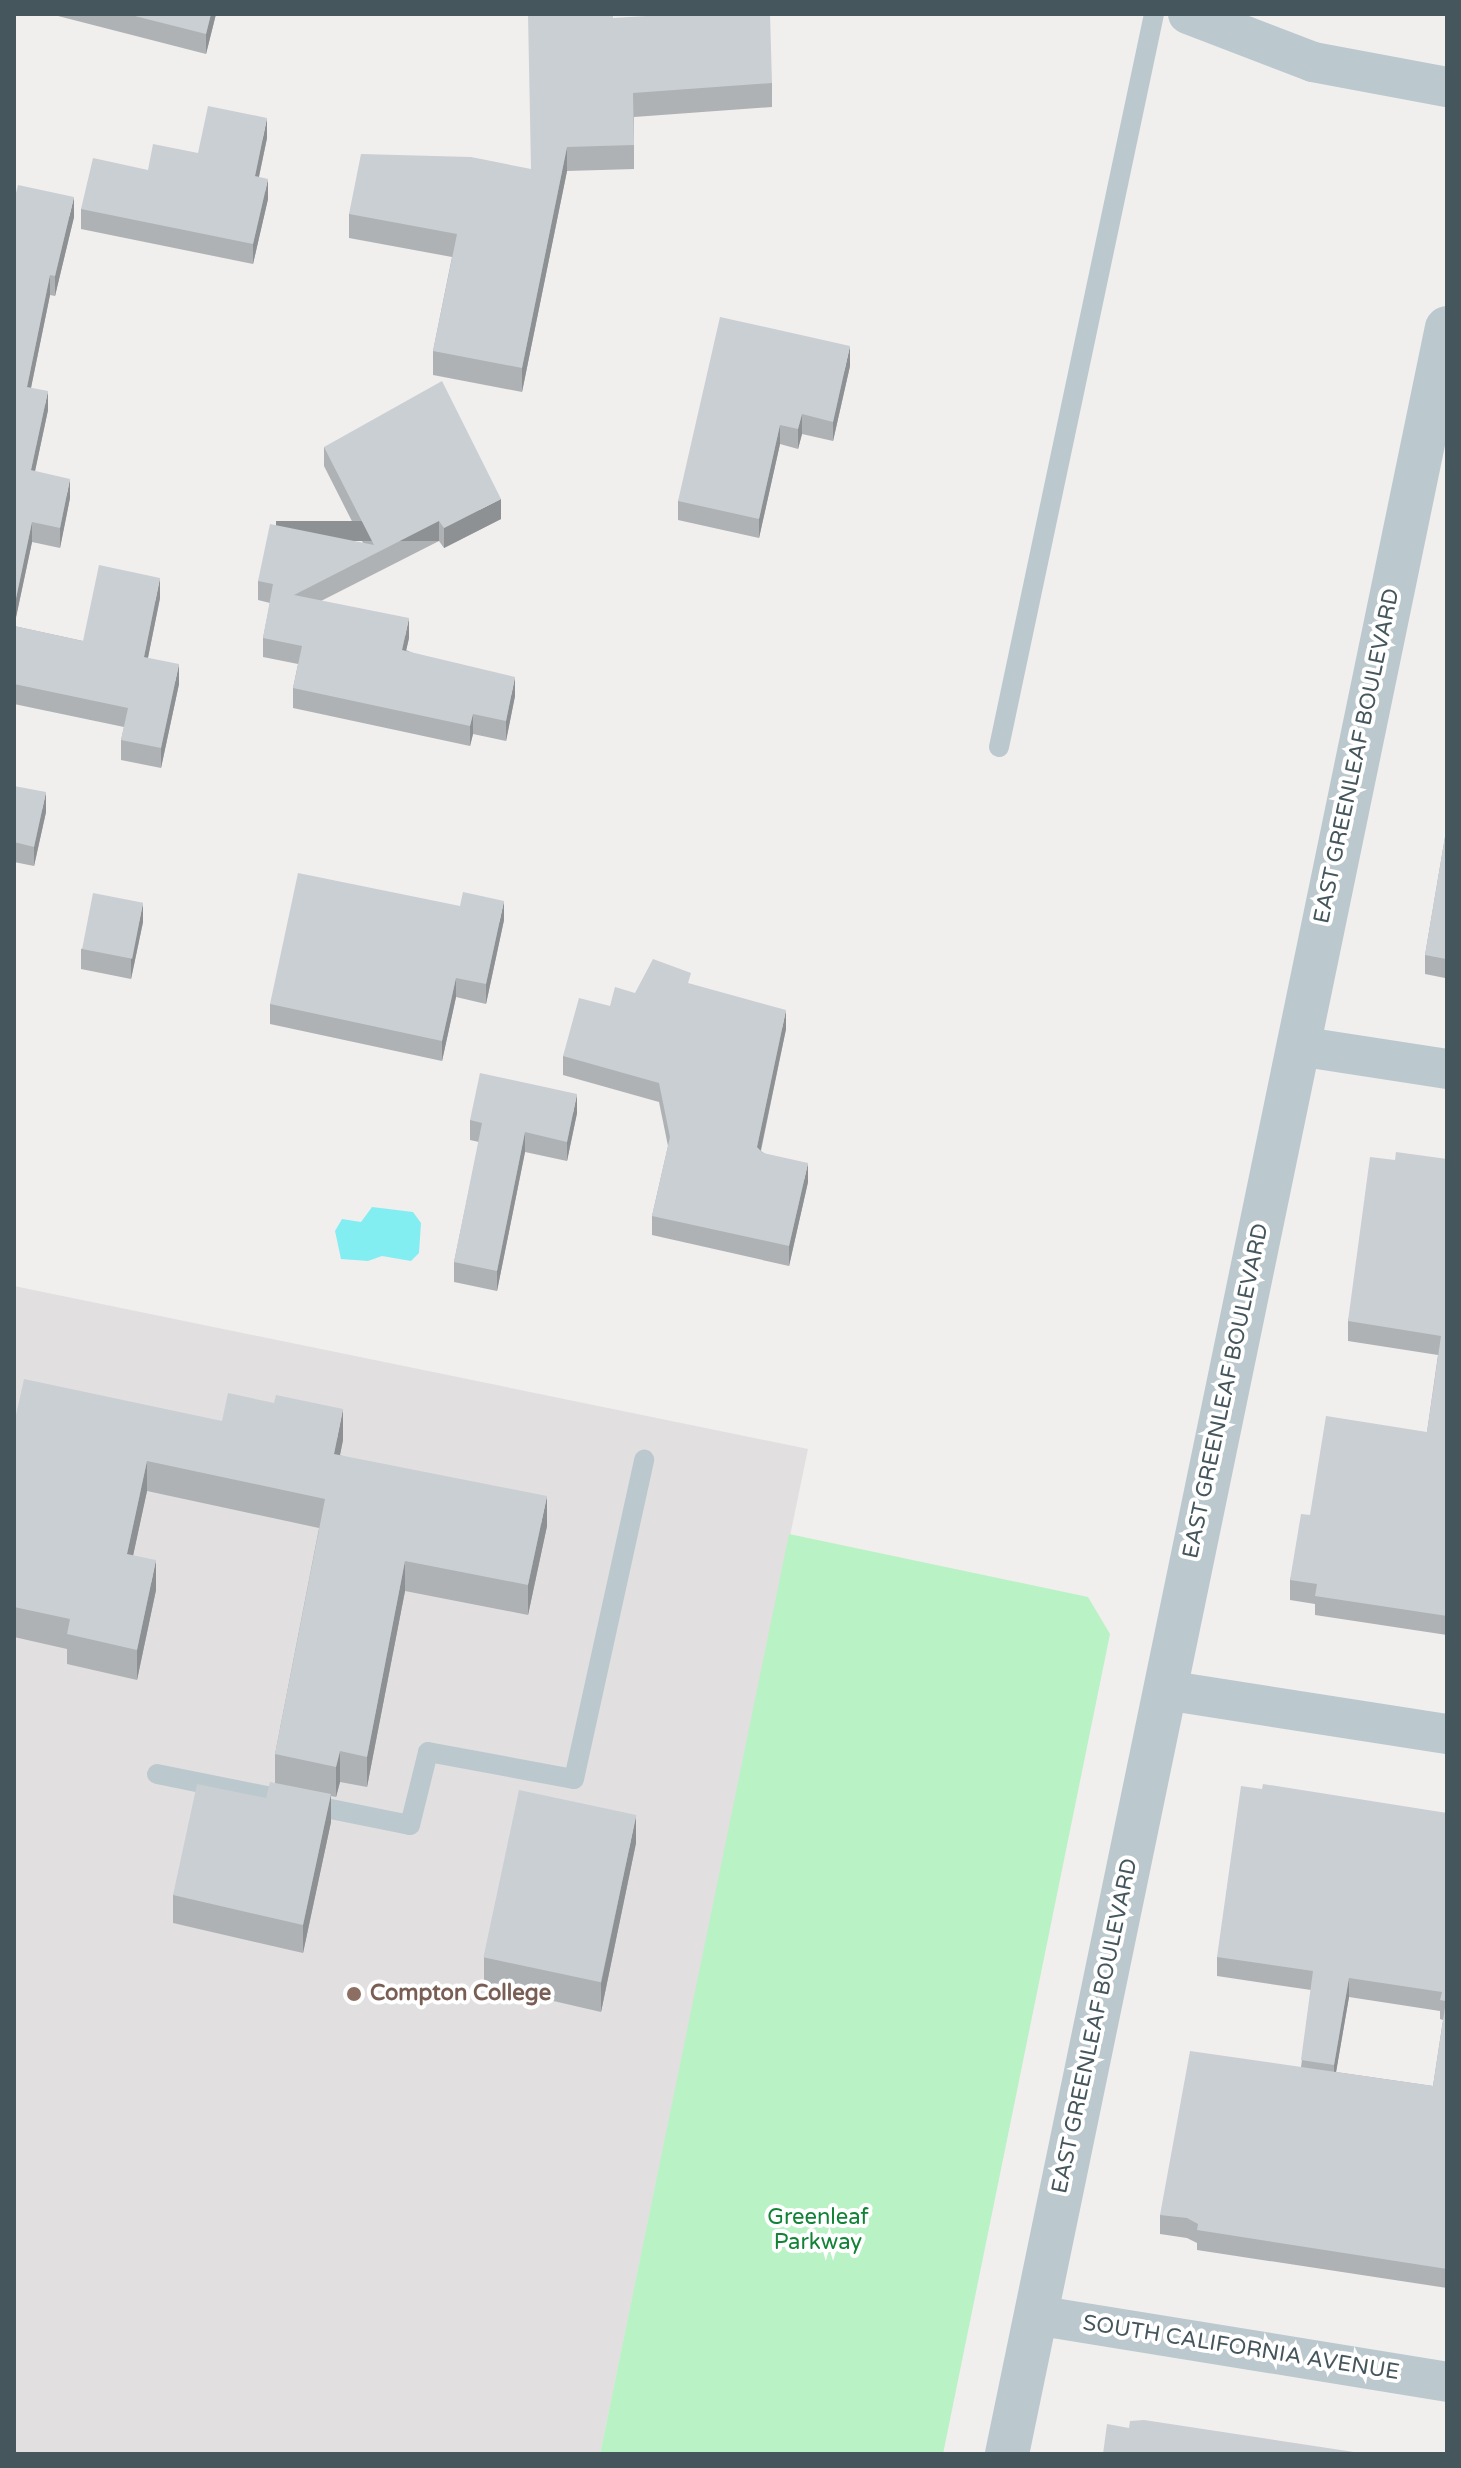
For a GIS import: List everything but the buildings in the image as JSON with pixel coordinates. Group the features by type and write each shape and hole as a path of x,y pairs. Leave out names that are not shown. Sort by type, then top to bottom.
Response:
{"street":[{"path":"1188,14 1313,62 1447,87"},
{"name":"EAST GREENLEAF BOULEVARD","path":"1007,2454 1298,1046 1437,426 1447,328"},
{"path":"1298,1046 1447,1069"},
{"path":"1165,1690 1447,1734"},
{"name":"SOUTH CALIFORNIA AVENUE","path":"1035,2315 1447,2382"}],"lane":[{"path":"999,747 1154,14"},
{"path":"157,1774 410,1825 428,1752 574,1779 644,1460"}],"shaded area":[{"name":"Compton College","path":"14,1286 808,1449 600,2454 14,2454"}],"green space":[{"name":"Greenleaf Parkway","path":"789,1534 1088,1597 1110,1634 943,2454 600,2454"}],"water":[{"path":"372,1207 413,1212 421,1223 419,1253 411,1261 382,1256 368,1261 341,1259 335,1231 342,1219 361,1222"}],"place":[{"name":"Compton College","path":"354,1994"}]}
